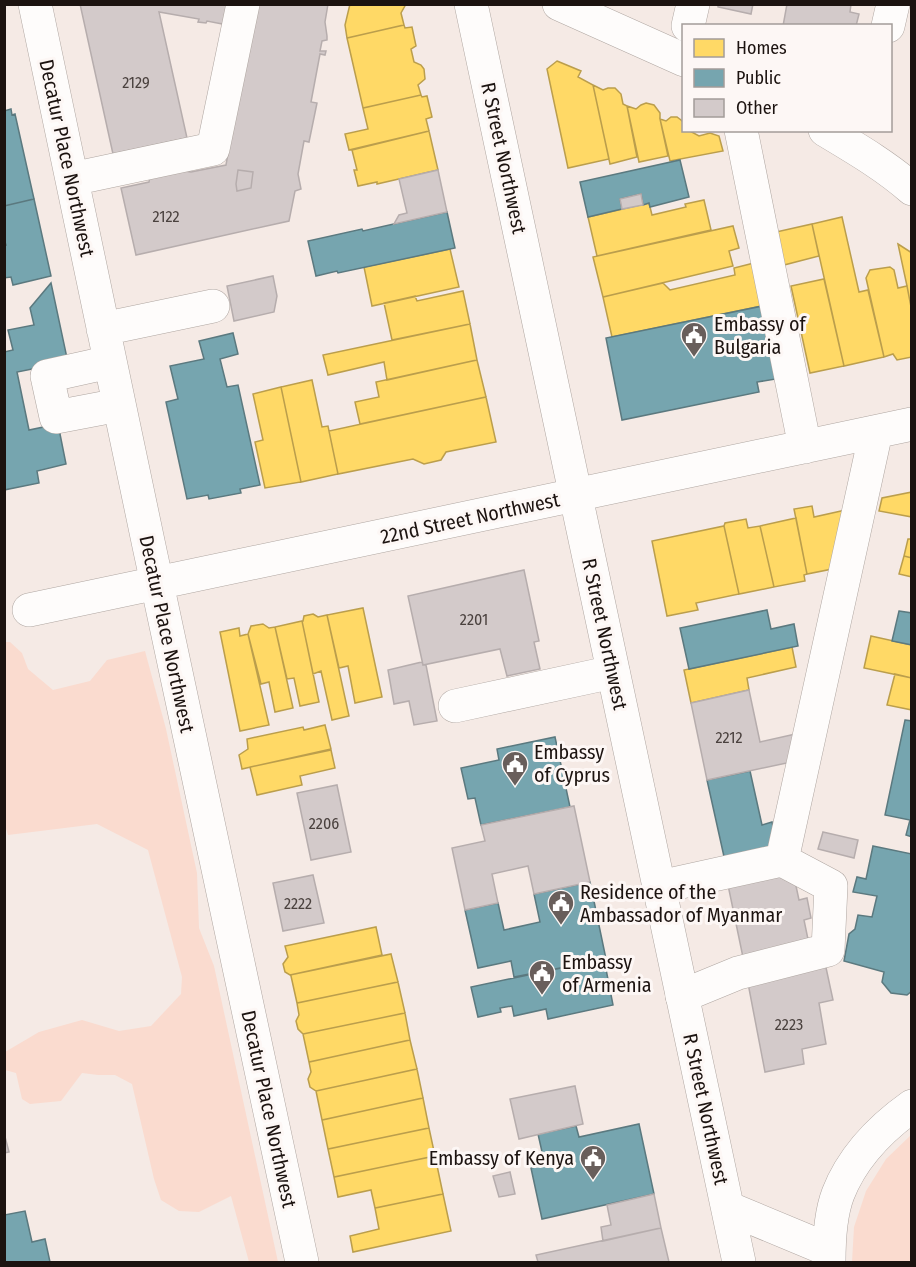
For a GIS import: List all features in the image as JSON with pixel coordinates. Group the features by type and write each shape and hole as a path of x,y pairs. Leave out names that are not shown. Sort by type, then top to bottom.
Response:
{"street":[{"name":"Decatur Place Northwest","path":"35,4 156,583 303,1263"},
{"path":"72,179 213,149 243,4"},
{"name":"R Street Northwest","path":"471,4 739,1263"},
{"path":"559,4 682,54"},
{"path":"688,24 693,4"},
{"path":"888,24 893,4"},
{"path":"741,132 805,447"},
{"path":"832,132 861,141 908,185"},
{"path":"103,329 213,306"},
{"path":"110,362 47,376 56,417 119,405"},
{"name":"22nd Street Northwest","path":"29,610 912,424"},
{"path":"782,860 876,432"},
{"path":"455,706 613,672"},
{"path":"659,886 782,860 831,886 828,950 738,974 682,996"},
{"path":"728,1209 829,1256 831,1221 838,1194 850,1170 885,1127 912,1106"}],"shaded area":[{"path":"4,642 10,642 22,653 28,669 53,690 90,681 107,660 145,651 166,729 197,873 199,928 214,966 278,1262 249,1262 231,1196 199,1212 179,1211 161,1200 132,1084 115,1075 82,1073 61,1101 30,1104 22,1099 16,1073 5,1070 5,1052 39,1032 82,1020 119,1031 151,1026 181,994 182,977 148,850 97,824 8,835 4,822"},
{"path":"911,1135 911,1262 852,1262 854,1227 866,1191 886,1159"}],"building: Homes":[{"path":"350,4 406,4 401,13 404,25 347,38 345,25"},
{"path":"404,25 405,28 412,27 416,46 411,49 414,62 424,69 425,79 418,85 421,95 363,108 347,38"},
{"path":"557,61 581,71 578,77 593,85 609,159 568,168 547,69"},
{"path":"593,85 603,90 615,88 621,94 623,104 627,106 637,157 610,164"},
{"path":"421,95 422,97 427,96 432,117 426,119 429,131 349,150 345,134 368,129 363,108"},
{"path":"646,103 654,105 660,113 668,156 639,162 627,106 636,109"},
{"path":"671,117 677,117 682,121 682,132 692,132 699,136 710,133 719,136 723,151 670,161 660,119 666,121"},
{"path":"429,131 438,170 358,186 352,150"},
{"path":"704,200 711,230 597,256 588,217 649,203 652,215"},
{"path":"842,217 859,292 868,290 884,357 844,366 812,224"},
{"path":"812,224 819,256 784,265 776,232"},
{"path":"733,226 739,248 729,251 733,266 603,297 593,257"},
{"path":"898,244 912,253 912,312 907,286"},
{"path":"450,249 459,287 372,306 364,267"},
{"path":"758,262 767,305 612,337 603,297 663,283 670,290 735,275 734,268"},
{"path":"890,267 894,270 898,288 907,286 912,312 912,357 897,360 893,354 884,357 866,278 870,270"},
{"path":"824,279 844,366 810,373 791,286"},
{"path":"463,291 470,324 392,340 384,303 415,296 417,301"},
{"path":"470,324 477,360 387,380 384,362 328,375 323,355"},
{"path":"477,360 486,397 360,424 355,402 379,397 376,382"},
{"path":"312,380 322,427 328,426 338,474 301,482 281,387"},
{"path":"281,387 301,482 265,488 255,442 263,440 253,394"},
{"path":"486,397 496,442 446,452 441,460 424,464 413,459 338,474 329,431"},
{"path":"912,492 912,517 879,511 882,498"},
{"path":"812,506 814,517 850,509 837,568 807,574 794,509"},
{"path":"796,518 807,574 804,575 805,581 774,587 760,526"},
{"path":"746,519 748,528 760,526 774,587 739,594 724,526 725,523"},
{"path":"724,526 739,594 696,603 698,610 667,616 652,541"},
{"path":"908,539 912,539 912,558 904,556"},
{"path":"904,556 912,558 912,577 899,574"},
{"path":"363,608 382,697 355,703 348,666 339,668 327,615"},
{"path":"313,614 318,617 327,615 349,716 332,720 321,671 313,674 302,621 304,616"},
{"path":"302,621 319,702 300,706 294,678 287,679 275,627"},
{"path":"263,624 269,628 275,627 293,708 275,712 269,682 261,684 248,634 251,626"},
{"path":"239,628 240,636 248,634 269,725 240,731 220,632"},
{"path":"871,636 912,645 912,678 864,668"},
{"path":"792,647 796,667 747,678 749,690 691,703 684,670"},
{"path":"895,674 912,678 912,710 887,705"},
{"path":"325,725 331,749 242,769 239,755 248,749 247,739 303,727 304,730"},
{"path":"331,750 335,768 300,776 302,785 257,795 250,767"},
{"path":"376,927 382,955 290,975 285,972 283,964 288,957 285,946"},
{"path":"391,954 398,982 297,1003 290,975"},
{"path":"398,982 405,1013 303,1034 298,1029 297,1003"},
{"path":"405,1013 410,1040 309,1062 303,1034"},
{"path":"410,1040 417,1069 316,1091 310,1087 309,1062"},
{"path":"417,1069 423,1098 322,1120 316,1091"},
{"path":"423,1098 429,1128 328,1149 322,1120"},
{"path":"429,1128 435,1156 334,1177 328,1149"},
{"path":"435,1156 443,1194 375,1208 371,1190 338,1197 334,1177"},
{"path":"443,1194 451,1231 353,1252 350,1236 379,1229 375,1208"}],"building: Public":[{"path":"11,109 12,115 15,114 34,199 4,206 4,111"},
{"path":"680,160 689,197 650,207 649,203 643,205 641,194 620,199 622,209 588,217 580,182"},
{"path":"34,199 51,276 13,285 11,277 4,278 4,245 6,245 4,206"},
{"path":"447,212 455,248 316,276 308,241"},
{"path":"51,283 67,358 47,366 17,372 29,430 58,424 66,464 37,471 39,483 4,490 4,352 13,350 8,330 34,325 30,308"},
{"name":"Embassy of Bulgaria","path":"767,305 782,378 757,382 759,392 622,420 606,338"},
{"path":"233,333 238,354 220,359 227,387 238,385 260,485 240,489 241,493 209,499 208,495 187,499 166,402 178,399 170,366 204,359 199,341"},
{"path":"767,610 771,629 794,624 798,646 689,669 680,628"},
{"path":"899,611 912,613 912,645 892,641"},
{"path":"905,720 912,721 912,837 906,835 910,820 885,815"},
{"name":"Embassy of Cyprus","path":"555,737 570,807 481,825 475,798 468,799 461,768 499,760 497,749"},
{"path":"750,771 762,825 772,822 778,850 725,861 707,780"},
{"path":"873,846 912,854 912,991 907,995 891,993 882,982 884,972 844,961 849,934 855,929 858,915 872,917 877,896 853,892 857,877 866,879"},
{"name":"Residence of the Ambassador of Myanmar","path":"590,882 606,959 514,977 511,961 478,968 465,910 498,903 504,930 540,922 534,894"},
{"name":"Embassy of Armenia","path":"604,959 613,1005 548,1019 546,1009 514,1016 512,1006 500,1008 501,1012 478,1017 471,987"},
{"name":"Embassy of Kenya","path":"639,1124 654,1194 542,1219 531,1168 545,1165 538,1134 576,1126 579,1137"},
{"path":"25,1211 32,1242 45,1239 50,1262 4,1262 4,1215"}],"building: Other":[{"path":"80,4 237,4 233,26 207,21 206,23 198,22 199,19 159,12 187,138 113,154"},
{"path":"249,4 328,4 325,22 327,40 322,41 320,51 326,51 325,55 320,54 311,102 317,103 309,142 304,141 298,174 301,189 295,191 289,221 136,255 121,188 149,182 150,176 177,170 191,172 226,165","holes":["238,170 253,172 251,188 237,191"]},
{"path":"718,4 753,4 751,14 718,7"},
{"path":"787,4 851,4 850,12 859,14 856,24 783,24"},
{"path":"238,170 253,172 251,188 237,191"},
{"path":"438,170 447,212 394,224 399,215 407,213 399,179"},
{"path":"641,194 643,205 622,209 620,199"},
{"path":"273,276 277,296 274,312 234,321 227,286"},
{"path":"524,570 539,641 534,642 540,669 507,676 500,649 423,665 408,596"},
{"path":"422,662 426,665 437,721 414,725 409,701 394,704 388,670"},
{"path":"749,690 760,742 800,733 796,761 707,780 691,703"},
{"path":"337,785 351,852 311,860 297,793"},
{"path":"574,806 590,882 534,894 528,866 492,874 498,903 465,910 452,848 485,841 481,825"},
{"path":"823,832 858,840 854,858 818,849"},
{"path":"793,872 799,900 807,898 811,918 804,920 810,949 744,962 728,885"},
{"path":"313,875 324,923 283,931 273,883"},
{"path":"825,963 833,1000 819,1003 826,1044 802,1049 804,1064 765,1072 747,978"},
{"path":"575,1086 583,1124 519,1139 510,1099"},
{"path":"4,1133 9,1152 4,1153"},
{"path":"510,1172 515,1194 499,1197 493,1176"},
{"path":"654,1194 661,1228 603,1241 601,1227 611,1225 607,1205"},
{"path":"661,1228 669,1262 538,1262 536,1255"}],"place":[{"name":"Embassy of Bulgaria","path":"694,358"},
{"name":"Embassy of Cyprus","path":"515,787"},
{"name":"Residence of the Ambassador of Myanmar","path":"561,926"},
{"name":"Embassy of Armenia","path":"542,996"},
{"name":"Embassy of Kenya","path":"593,1181"}]}
